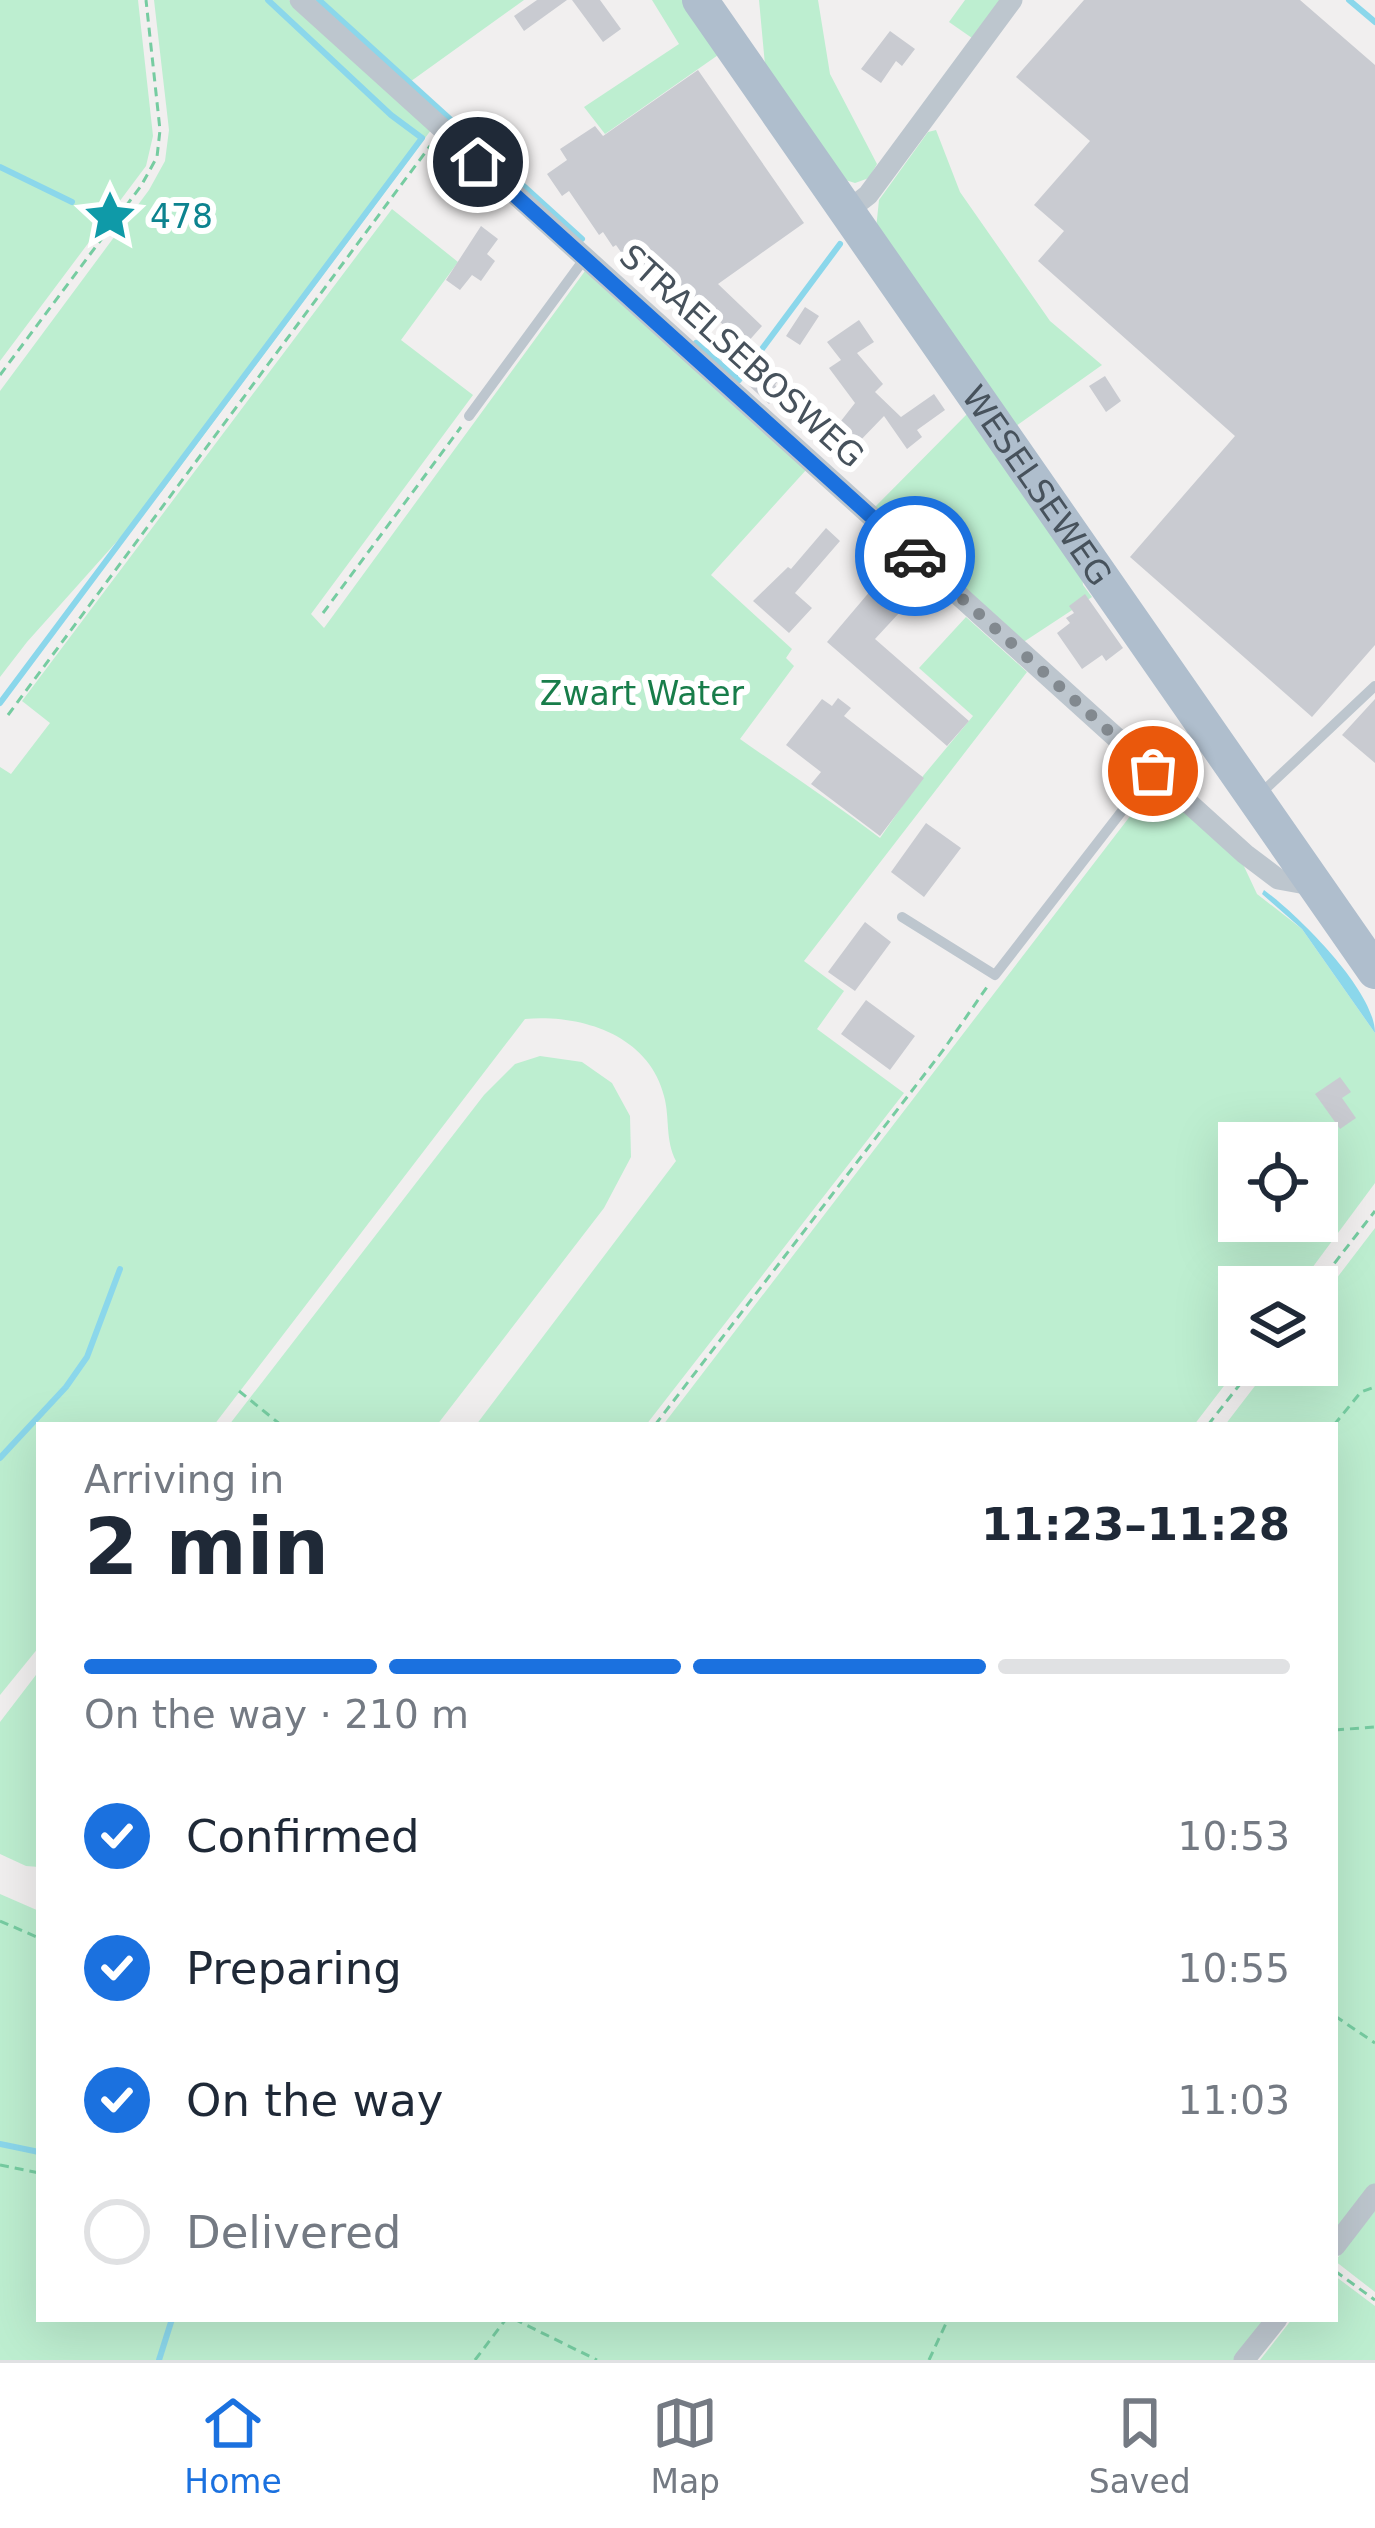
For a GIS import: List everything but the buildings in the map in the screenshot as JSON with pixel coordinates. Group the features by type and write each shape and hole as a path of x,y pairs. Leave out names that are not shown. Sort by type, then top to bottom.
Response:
{"main road":[{"name":"WESELSEWEG","path":"700,0 1375,970"}],"street":[{"name":"STRAELSEBOSWEG","path":"300,0 1153,771 1278,879 1300,883 1310,876"},
{"path":"846,212 868,196 1012,0"},
{"path":"1338,2242 1375,2194"},
{"path":"1244,2360 1275,2322"}],"lane":[{"path":"469,416 585,258"},
{"path":"1256,798 1375,686"},
{"path":"902,916 995,976 1153,771"}],"path":[{"path":"0,375 141,186 157,157 160,130 146,0"},
{"path":"8,716 442,130"},
{"path":"323,614 469,416"},
{"path":"657,1422 995,976"},
{"path":"1332,1266 1375,1211"},
{"path":"1210,1422 1239,1386"},
{"path":"1336,1422 1361,1392 1375,1387"},
{"path":"239,1391 277,1422"},
{"path":"1338,1730 1375,1727"},
{"path":"0,1921 36,1937"},
{"path":"1338,2018 1375,2043"},
{"path":"0,2165 36,2172"},
{"path":"1338,2273 1375,2300"},
{"path":"475,2360 504,2322"},
{"path":"520,2322 597,2360"},
{"path":"929,2360 948,2322"}],"green space":[{"path":"0,0 138,0 153,136 146,166 0,361"},
{"path":"154,0 289,0 431,130 162,491 0,677 0,391 149,190 165,161 169,130"},
{"path":"315,0 524,0 407,84"},
{"path":"652,0 684,0 721,53 605,134 584,107 679,44"},
{"path":"759,0 818,0 830,74 877,164 869,178 855,183 842,179 765,65"},
{"path":"965,0 1000,0 972,38 949,22"},
{"path":"936,130 960,192 1050,321 1102,365 1013,428 876,229 879,200 928,132"},
{"name":"Zwart Water","path":"392,209 458,262 401,340 473,395 311,614 324,628 585,271 806,470 711,575 792,649 786,658 794,666 740,739 880,838 973,716 919,668 966,617 1027,672 804,961 844,991 817,1029 904,1093 648,1422 478,1422 676,1161 664,1096 644,1058 610,1033 590,1025 525,1019 216,1422 36,1422 36,1651 0,1695 0,767 11,774 50,723 22,701"},
{"path":"969,412 1082,575 1092,597 1022,643 872,510"},
{"path":"1166,791 1241,860 1257,894 1302,929 1375,1033 1375,1183 1338,1233 1338,1122 1218,1122 1218,1242 1331,1242 1314,1266 1218,1266 1218,1386 1224,1386 1196,1422 665,1422 1144,798"},
{"path":"540,1056 582,1062 612,1083 630,1116 631,1157 604,1208 439,1422 231,1422 484,1095 515,1064"},
{"path":"1375,1228 1375,2186 1338,2234 1338,1422 1227,1422 1255,1386 1338,1386 1338,1276"},
{"path":"36,1675 36,1867 0,1854 0,1722"},
{"path":"0,1894 36,1910 36,2322 1269,2322 1238,2360 0,2360"},
{"path":"1375,2211 1375,2292 1338,2263"},
{"path":"1338,2278 1375,2306 1375,2360 1260,2360 1290,2322 1338,2322"}],"water":[{"path":"1264,890 1314,935 1349,976 1372,1016 1375,1033 1302,929 1262,894"}],"waterway":[{"path":"0,703 422,138 268,0"},
{"path":"319,0 582,239"},
{"path":"1349,0 1375,22"},
{"path":"0,167 72,202"},
{"path":"696,343 739,380 840,244"},
{"path":"0,1458 66,1387 87,1357 120,1269"},
{"path":"0,2144 36,2151"},
{"path":"159,2360 171,2322"}],"way so far":[{"path":"915,556 1153,771"}],"place":[{"name":"478","path":"110,216"}],"route":[{"path":"478,162 915,556"}]}
